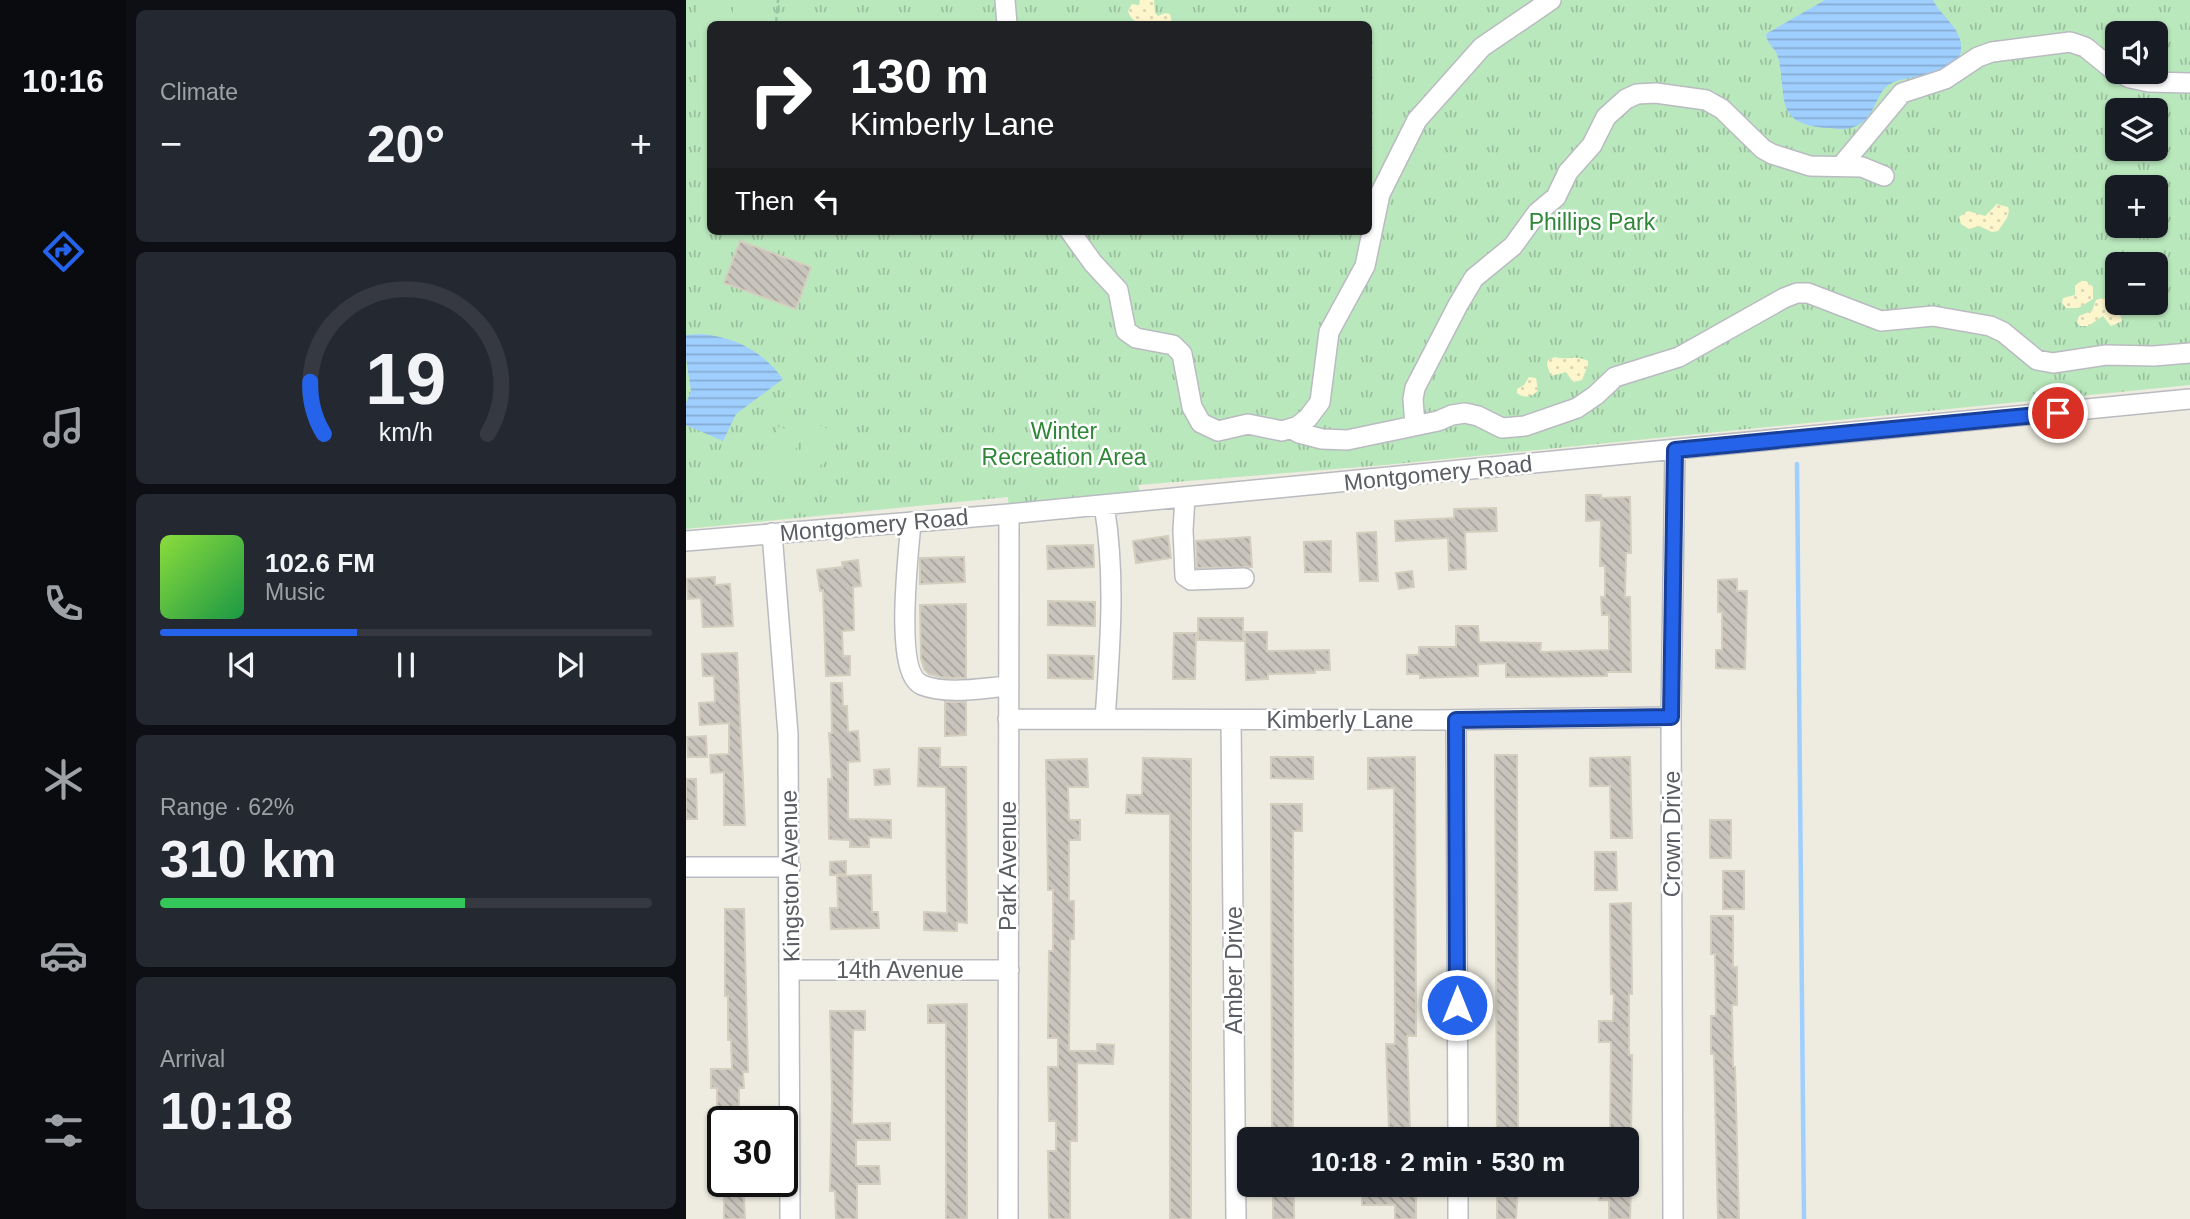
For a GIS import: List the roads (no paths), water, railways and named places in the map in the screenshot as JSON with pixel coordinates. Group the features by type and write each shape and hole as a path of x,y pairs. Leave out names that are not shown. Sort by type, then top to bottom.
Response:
{"street":[{"path":"1005,0 1007,21"},
{"path":"1372,232 1380,194 1417,120 1482,47 1551,0"},
{"path":"1841,166 1902,93 1945,79 1978,57 1992,52 2070,42 2085,47 2111,68 2130,78 2150,82 2190,83"},
{"path":"1415,425 1415,387 1468,288 1482,270 1513,246 1537,213 1556,197 1567,172 1592,145 1606,117 1620,103 1644,93 1706,100 1722,109 1763,149 1772,154 1797,164 1862,167 1884,176"},
{"path":"1073,235 1093,263 1118,290 1126,331 1136,338 1173,345 1182,354 1192,407 1201,423 1218,431 1248,424 1277,431 1292,429 1308,418 1320,402 1329,332 1365,266 1371,235"},
{"path":"1292,429 1333,441 1363,437 1465,413 1478,416 1502,428 1525,426 1577,408 1615,377 1679,357 1784,298 1802,292 1881,321 1933,316 1997,328 2030,355 2044,362 2064,362 2106,355 2162,356 2190,353"},
{"name":"Montgomery Road","path":"686,541 1009,514 2190,399"},
{"name":"Crown Drive","path":"1673,1219 1671,717 1675,450"},
{"path":"1185,497 1185,576 1191,580 1244,578"},
{"path":"1104,505 1111,564 1110,652 1105,719"},
{"name":"Park Avenue","path":"1008,1219 1009,514"},
{"path":"911,522 905,594 905,650 912,677 919,684 935,689 1009,686"},
{"name":"Kingston Avenue","path":"772,533 788,734 790,1219"},
{"name":"Kimberly Lane","path":"1008,719 1456,720 1671,717"},
{"name":"Amber Drive","path":"1231,720 1236,1219"},
{"path":"1456,720 1458,1127"},
{"path":"686,867 790,867"},
{"name":"14th Avenue","path":"791,970 1009,970"},
{"path":"1458,1197 1458,1219"}],"water":[{"path":"1825,0 1933,0 1959,35 1961,50 1958,59 1943,70 1900,80 1887,86 1870,115 1856,126 1837,129 1811,126 1798,121 1790,115 1786,106 1778,57 1766,34"},
{"path":"702,334 726,339 748,348 766,361 783,379 736,414 723,441 686,425 686,403 691,391 686,335"}],"waterway":[{"path":"1797,464 1804,1219"}],"park label":[{"name":"Phillips Park","path":"1592,222"},
{"name":"Winter Recreation Area","path":"1064,444"}]}
